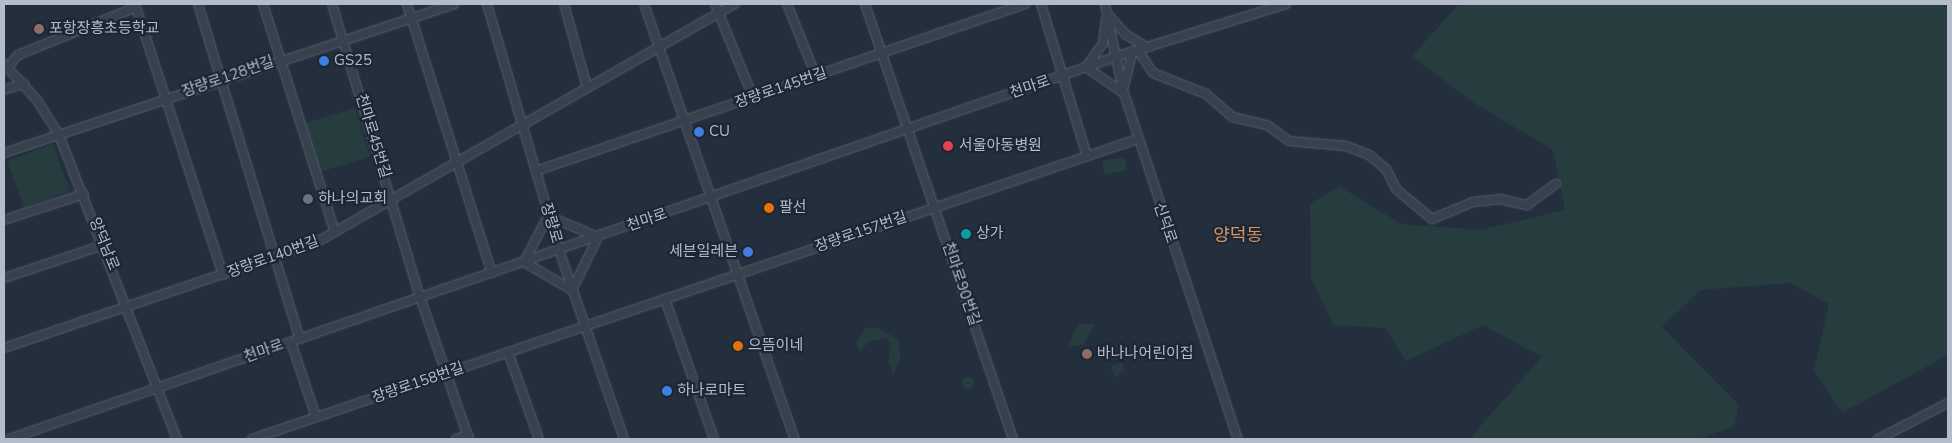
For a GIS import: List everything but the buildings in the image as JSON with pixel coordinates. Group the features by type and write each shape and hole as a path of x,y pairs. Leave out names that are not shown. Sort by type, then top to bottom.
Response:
{"street":[{"path":"198,4 300,339"},
{"path":"264,4 335,232"},
{"name":"천마로45번길","path":"332,4 392,199 420,298 469,437"},
{"path":"406,4 492,273"},
{"name":"장량로128번길","path":"4,153 281,59 454,4"},
{"name":"장량로","path":"487,4 548,216 624,439"},
{"path":"564,4 587,87"},
{"path":"644,4 795,439"},
{"path":"715,4 753,97"},
{"name":"장량로140번길","path":"4,348 276,258 335,232 658,45 735,4"},
{"path":"787,4 816,76"},
{"name":"천마로90번길","path":"865,4 1014,439"},
{"name":"장량로145번길","path":"536,171 1025,4"},
{"path":"1041,4 1087,156"},
{"name":"신덕로","path":"1105,4 1115,57 1138,139 1238,439"},
{"name":"천마로","path":"9,439 712,198 1115,57 1286,4"},
{"path":"6,66 18,55 135,6 168,98 223,275"},
{"path":"1107,12 1125,34 1147,47"},
{"path":"1107,12 1103,43 1086,67 1124,93 1136,50"},
{"path":"1136,50 1153,73 1206,94 1232,117 1267,125 1289,141 1346,146 1370,155 1382,164 1396,189 1432,219 1473,202 1500,199 1527,205 1556,184"},
{"name":"양덕남로","path":"6,66 24,84 59,135 129,307 177,439"},
{"path":"4,90 24,84"},
{"name":"장량로157번길","path":"584,326 1138,139"},
{"path":"4,220 84,194"},
{"path":"548,216 598,237 572,290 524,262 548,216"},
{"path":"4,278 104,245"},
{"path":"665,299 714,439"},
{"name":"장량로158번길","path":"252,439 584,326"},
{"path":"291,342 316,417"},
{"path":"508,352 539,439"},
{"path":"1878,439 1948,403"},
{"path":"456,439 469,437"}],"green space":[{"path":"1459,4 1948,4 1948,355 1842,413 1814,370 1829,304 1790,283 1700,290 1662,327 1739,405 1734,427 1697,439 1469,439 1542,357 1483,325 1406,361 1385,328 1333,325 1311,278 1310,204 1339,186 1401,224 1480,230 1565,210 1553,150 1474,103 1412,56"},
{"path":"355,108 370,157 320,172 305,123"},
{"path":"53,144 70,191 24,208 7,161"},
{"path":"1125,157 1127,171 1104,174 1102,160"},
{"path":"1078,324 1096,324 1083,344 1067,348"},
{"path":"875,327 898,339 901,357 893,375 888,361 891,343 885,338 868,342 860,352 856,344 865,328"},
{"path":"1122,362 1125,369 1115,378 1111,366"},
{"path":"966,377 970,377 974,383 970,389 966,389 962,385 962,381"}],"place":[{"name":"포항장흥초등학교","path":"39,29"},
{"name":"GS25","path":"324,61"},
{"name":"CU","path":"699,132"},
{"name":"서울아동병원","path":"948,146"},
{"name":"하나의교회","path":"308,199"},
{"name":"팔선","path":"769,208"},
{"name":"상가","path":"966,234"},
{"name":"세븐일레븐","path":"748,252"},
{"name":"으뜸이네","path":"738,346"},
{"name":"바나나어린이집","path":"1087,354"},
{"name":"하나로마트","path":"667,391"}],"district":[{"name":"양덕동","path":"1238,235"}]}
